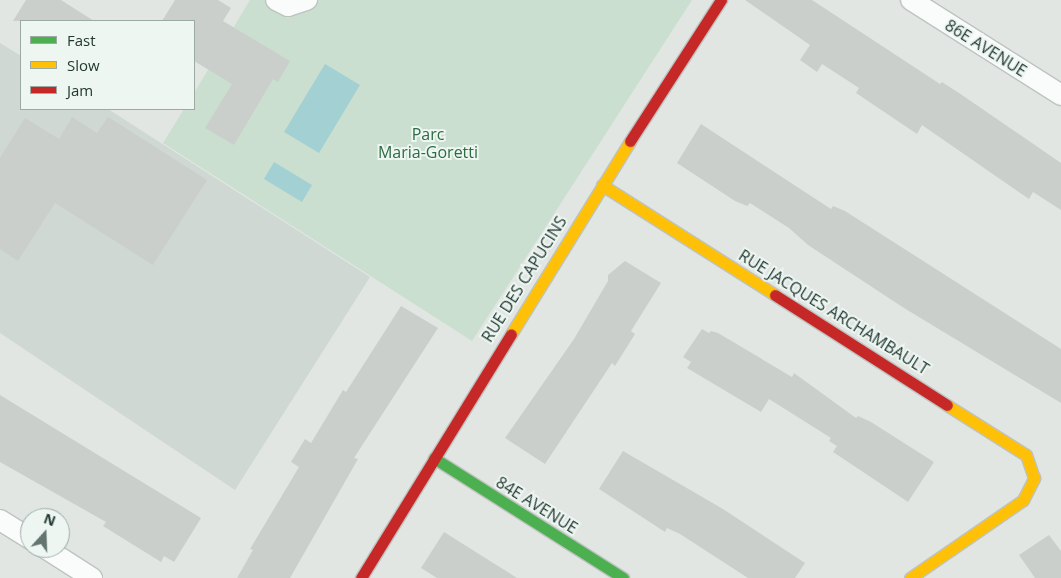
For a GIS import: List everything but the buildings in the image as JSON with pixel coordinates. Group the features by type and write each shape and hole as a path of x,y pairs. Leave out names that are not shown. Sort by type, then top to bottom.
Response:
{"street":[{"path":"276,0 288,6 307,0"},
{"name":"RUE DES CAPUCINS","path":"361,578 602,185 721,0"},
{"name":"86E AVENUE","path":"911,0 1061,95"},
{"name":"RUE JACQUES ARCHAMBAULT","path":"602,185 1014,445 1032,465 1034,478 1023,500 910,578"},
{"name":"84E AVENUE","path":"434,458 623,578"},
{"path":"0,520 20,533"},
{"path":"61,558 92,578"}],"shaded area":[{"path":"0,43 20,55 20,110 110,110 370,277 235,490 0,333"}],"green space":[{"name":"Parc Maria-Goretti","path":"250,0 692,0 472,341 163,143 183,110 195,110 195,91"}],"water":[{"path":"325,64 360,85 319,153 284,132"},
{"path":"274,162 312,185 302,202 264,179"}],"traffic: fast":[{"path":"434,458 623,578"}],"traffic: slow":[{"path":"511,334 630,141"},
{"path":"602,185 775,295"},
{"path":"910,578 1023,500 1034,478 1026,455 947,405"}],"traffic: jam":[{"path":"630,141 721,0"},
{"path":"775,295 947,405"},
{"path":"361,578 511,334"}]}
